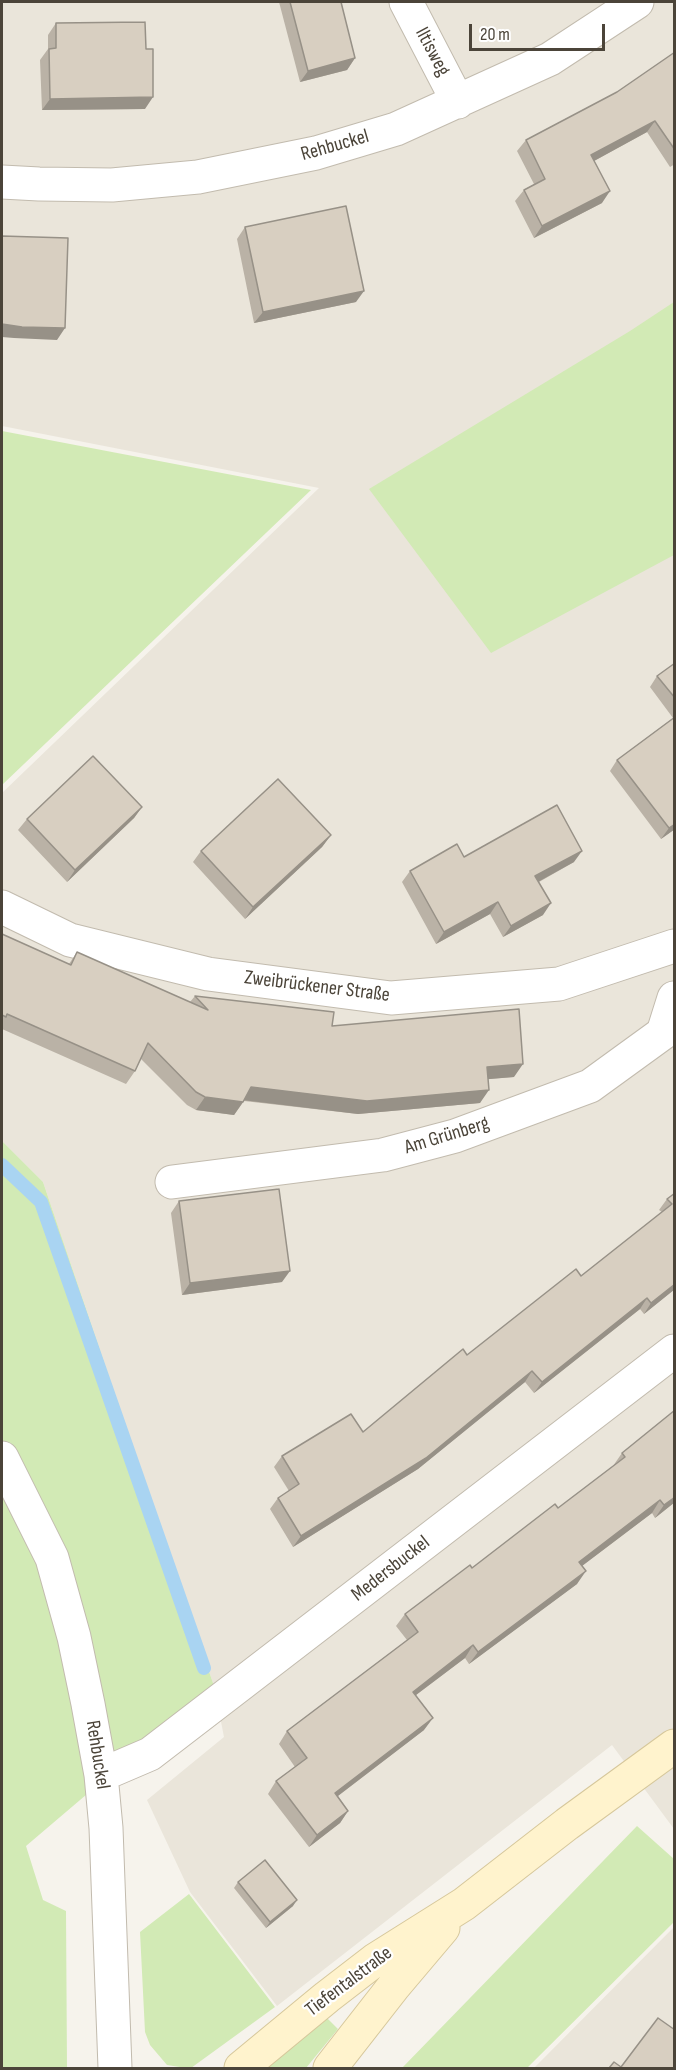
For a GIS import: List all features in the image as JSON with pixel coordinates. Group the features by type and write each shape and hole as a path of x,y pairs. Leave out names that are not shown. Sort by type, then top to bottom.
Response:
{"street":[{"name":"Iltisweg","path":"405,2 458,102"},
{"name":"Rehbuckel","path":"2,182 112,185 198,177 316,153 396,129 550,59 637,2"},
{"name":"Zweibrückener Straße","path":"2,907 70,940 208,974 392,998 559,984 675,946"},
{"name":"Am Grünberg","path":"172,1182 383,1155 455,1136 590,1086 663,1033 675,998"},
{"name":"Medersbuckel","path":"101,1775 150,1754 675,1351"},
{"name":"Rehbuckel","path":"2,1458 52,1558 74,1637 101,1775 106,1828 115,2068"},
{"name":"Tiefentalstraße","path":"241,2068 375,1960 464,1904 567,1824 675,1746"},
{"name":"Tiefentalstraße","path":"330,2068 394,1986 464,1904"}],"shaded area":[{"path":"2,2 674,2 674,1829 612,1745 277,2006 190,1892 147,1800 224,1737 214,1686 43,1182 2,1141 2,793 319,488 2,426"},
{"path":"674,1927 674,2068 534,2068"}],"green space":[{"path":"674,302 674,555 491,653 369,489"},
{"path":"2,431 311,490 2,785"},
{"path":"2,1141 43,1182 214,1686 26,1846 43,1900 66,1911 67,2068 2,2068"},
{"path":"637,1826 674,1859 674,1922 527,2068 402,2068"},
{"path":"189,1894 275,2007 191,2068 186,2068 167,2065 150,2045 145,2032 140,1932"},
{"path":"325,2016 338,2029 306,2068 259,2068"}],"building":[{"path":"290,2 341,2 355,58 308,71"},
{"path":"145,22 146,49 153,49 153,97 50,99 49,49 56,48 56,23"},
{"path":"675,52 675,150 655,121 591,155 610,191 542,226 524,190 545,179 526,140 617,92"},
{"path":"346,206 364,291 263,312 245,227"},
{"path":"2,236 68,238 65,328 2,324"},
{"path":"675,663 675,698 657,676"},
{"path":"675,717 675,824 669,828 617,760"},
{"path":"93,756 142,807 75,870 27,819"},
{"path":"278,779 331,835 253,907 201,851"},
{"path":"557,805 582,851 535,876 551,903 511,926 498,902 444,932 410,871 457,844 464,857"},
{"path":"2,934 71,965 77,952 208,1010 195,996 334,1012 332,1026 519,1009 523,1064 487,1067 489,1090 367,1101 251,1087 243,1102 205,1097 196,1092 148,1043 135,1071 7,1014 6,1017 2,1015"},
{"path":"279,1189 290,1271 190,1283 179,1201"},
{"path":"675,1193 675,1284 651,1303 647,1298 542,1382 532,1371 426,1458 301,1536 278,1498 299,1484 282,1456 351,1414 363,1432 463,1349 467,1355 576,1269 581,1276 672,1204 667,1199"},
{"path":"675,1410 675,1497 664,1505 660,1500 579,1562 586,1571 478,1652 473,1645 413,1692 433,1718 335,1793 348,1811 317,1835 276,1781 307,1758 287,1731 418,1632 405,1614 470,1565 472,1568 555,1504 558,1508 625,1457 622,1453"},
{"path":"265,1860 297,1900 270,1922 238,1882"},
{"path":"658,2018 675,2030 675,2068 609,2068 614,2062 621,2067"}],"waterway":[{"path":"2,1165 41,1202 204,1668"}]}
